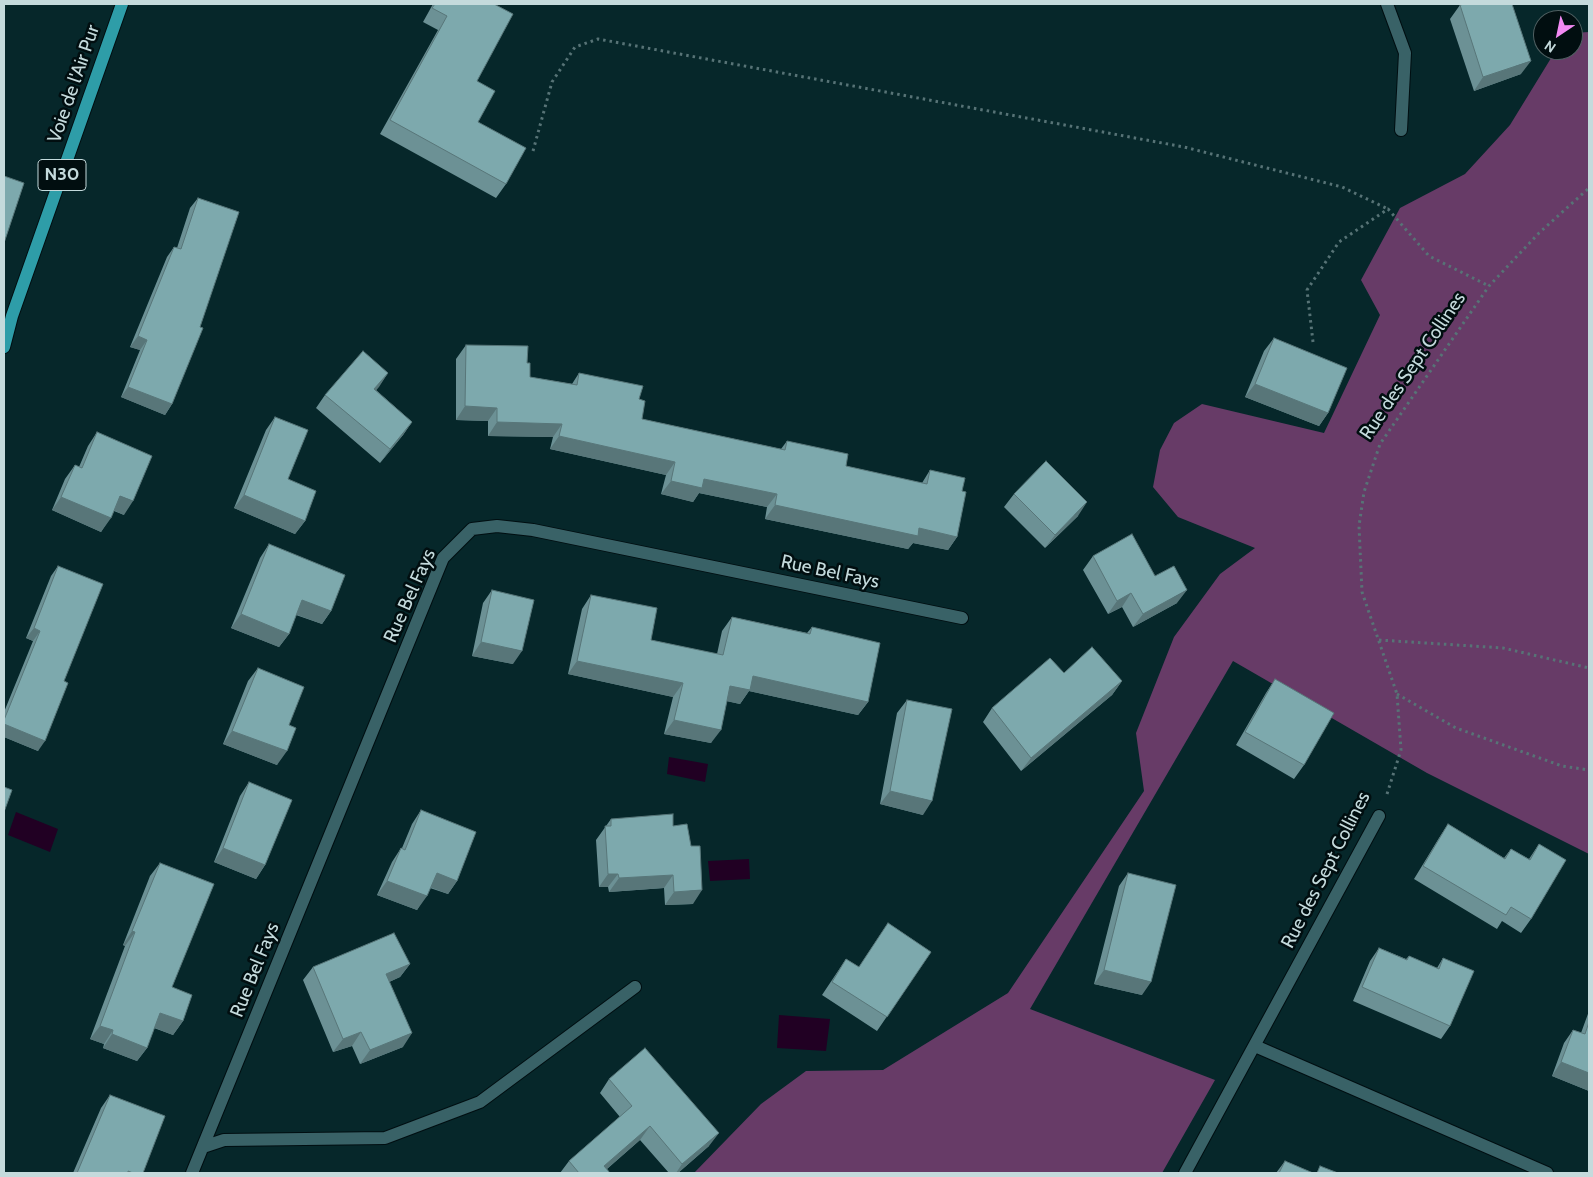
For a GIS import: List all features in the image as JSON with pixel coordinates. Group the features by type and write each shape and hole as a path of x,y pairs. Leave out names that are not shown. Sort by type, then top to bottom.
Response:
{"main road":[{"name":"Voie de l'Air Pur","path":"4,347 12,316 122,4"}],"street":[{"path":"1387,4 1405,53 1401,130"},
{"name":"Rue Bel Fays","path":"192,1173 443,558 472,529 496,526 533,530 962,618"},
{"name":"Rue des Sept Collines","path":"1185,1173 1379,816"},
{"path":"203,1147 224,1140 385,1138 480,1102 635,987"},
{"path":"1255,1046 1547,1173"}],"path":[{"path":"533,151 552,82 575,47 598,39 1184,147 1342,187 1388,209 1429,256 1489,286"},
{"name":"Rue des Sept Collines","path":"1379,816 1402,750 1397,694 1362,592 1359,526 1364,492 1380,444 1489,286 1539,233 1589,188"},
{"path":"1313,342 1307,290 1339,242 1388,209"},
{"path":"1379,640 1503,648 1589,668"},
{"path":"1397,694 1456,728 1562,766 1589,770"}],"shaded area":[{"path":"1583,32 1589,32 1589,854 1427,773 1233,661 1030,1009 1215,1080 1162,1173 694,1173 761,1104 806,1071 883,1070 1008,993 1144,791 1136,733 1174,637 1220,574 1255,548 1178,517 1153,487 1160,450 1174,423 1202,404 1324,433 1380,315 1361,280 1400,208 1465,174 1510,125 1550,60 1583,60"},
{"path":"669,757 708,764 705,782 667,774"},
{"path":"16,812 58,829 50,852 8,835"},
{"path":"749,859 750,879 710,881 708,861"},
{"path":"779,1015 830,1019 826,1051 777,1048"}],"building":[{"path":"435,4 494,4 513,14 477,81 495,91 478,122 526,148 506,184 390,120 447,16 432,8"},
{"path":"1512,4 1531,61 1483,77 1460,5"},
{"path":"4,176 24,183 4,243"},
{"path":"198,198 239,212 200,327 203,328 172,404 128,387 147,340 138,336 174,247 181,249"},
{"path":"1274,338 1347,368 1328,413 1255,384"},
{"path":"466,345 528,346 527,363 530,363 530,377 577,385 579,373 643,386 639,399 645,401 642,419 785,450 787,441 848,454 846,466 927,484 930,470 965,478 962,491 966,492 957,537 919,528 918,536 775,505 777,494 704,479 702,488 671,481 675,462 559,436 562,424 497,422 497,408 465,406"},
{"path":"363,351 388,373 374,389 412,422 390,449 325,395"},
{"path":"275,417 308,430 288,479 316,491 305,521 244,495"},
{"path":"97,432 152,456 133,501 120,496 111,518 61,497 75,465 82,468"},
{"path":"1046,461 1087,502 1055,535 1014,494"},
{"path":"1132,534 1155,576 1174,566 1187,590 1143,614 1131,593 1117,601 1093,556"},
{"path":"269,544 345,575 331,611 302,600 289,634 241,614"},
{"path":"58,566 103,584 64,681 68,683 45,741 4,724 4,720 40,631 34,628"},
{"path":"492,590 534,600 522,651 481,642"},
{"path":"591,595 657,608 651,640 723,655 732,617 810,634 812,627 880,643 868,702 753,676 750,690 730,686 721,730 674,720 683,683 577,661"},
{"path":"1092,647 1122,681 1031,758 992,708 1050,658 1064,673"},
{"path":"258,668 304,687 289,725 296,728 287,751 232,731"},
{"path":"1275,679 1334,713 1304,765 1245,732"},
{"path":"907,700 952,709 932,801 890,791"},
{"path":"249,782 292,800 265,865 223,848"},
{"path":"4,787 12,790 4,812"},
{"path":"421,810 476,832 457,881 437,873 427,896 387,881 401,848 405,850"},
{"path":"673,814 673,826 687,824 691,846 700,846 702,890 674,892 673,875 619,878 618,874 608,874 605,826 611,826 611,819"},
{"path":"1448,824 1505,859 1511,849 1530,860 1539,844 1566,860 1531,919 1511,907 1506,915 1423,866"},
{"path":"160,863 214,884 172,987 192,995 183,1021 160,1013 147,1048 112,1034 113,1030 100,1026 135,932 132,931"},
{"path":"1128,873 1176,885 1151,982 1104,970"},
{"path":"888,923 931,952 887,1017 832,982 846,959 859,967"},
{"path":"394,933 410,964 386,974 412,1033 370,1050 361,1032 343,1039 313,967"},
{"path":"1379,948 1407,960 1409,956 1439,969 1443,958 1474,971 1450,1026 1362,987"},
{"path":"1589,1022 1589,1073 1561,1062 1573,1030 1585,1034"},
{"path":"645,1048 719,1133 682,1164 650,1126 604,1166 610,1173 579,1173 569,1161 632,1106 609,1079"},
{"path":"110,1095 165,1116 143,1173 128,1171 128,1173 77,1173"},
{"path":"1285,1161 1313,1173 1279,1173"},
{"path":"1320,1166 1338,1173 1317,1173"}]}
